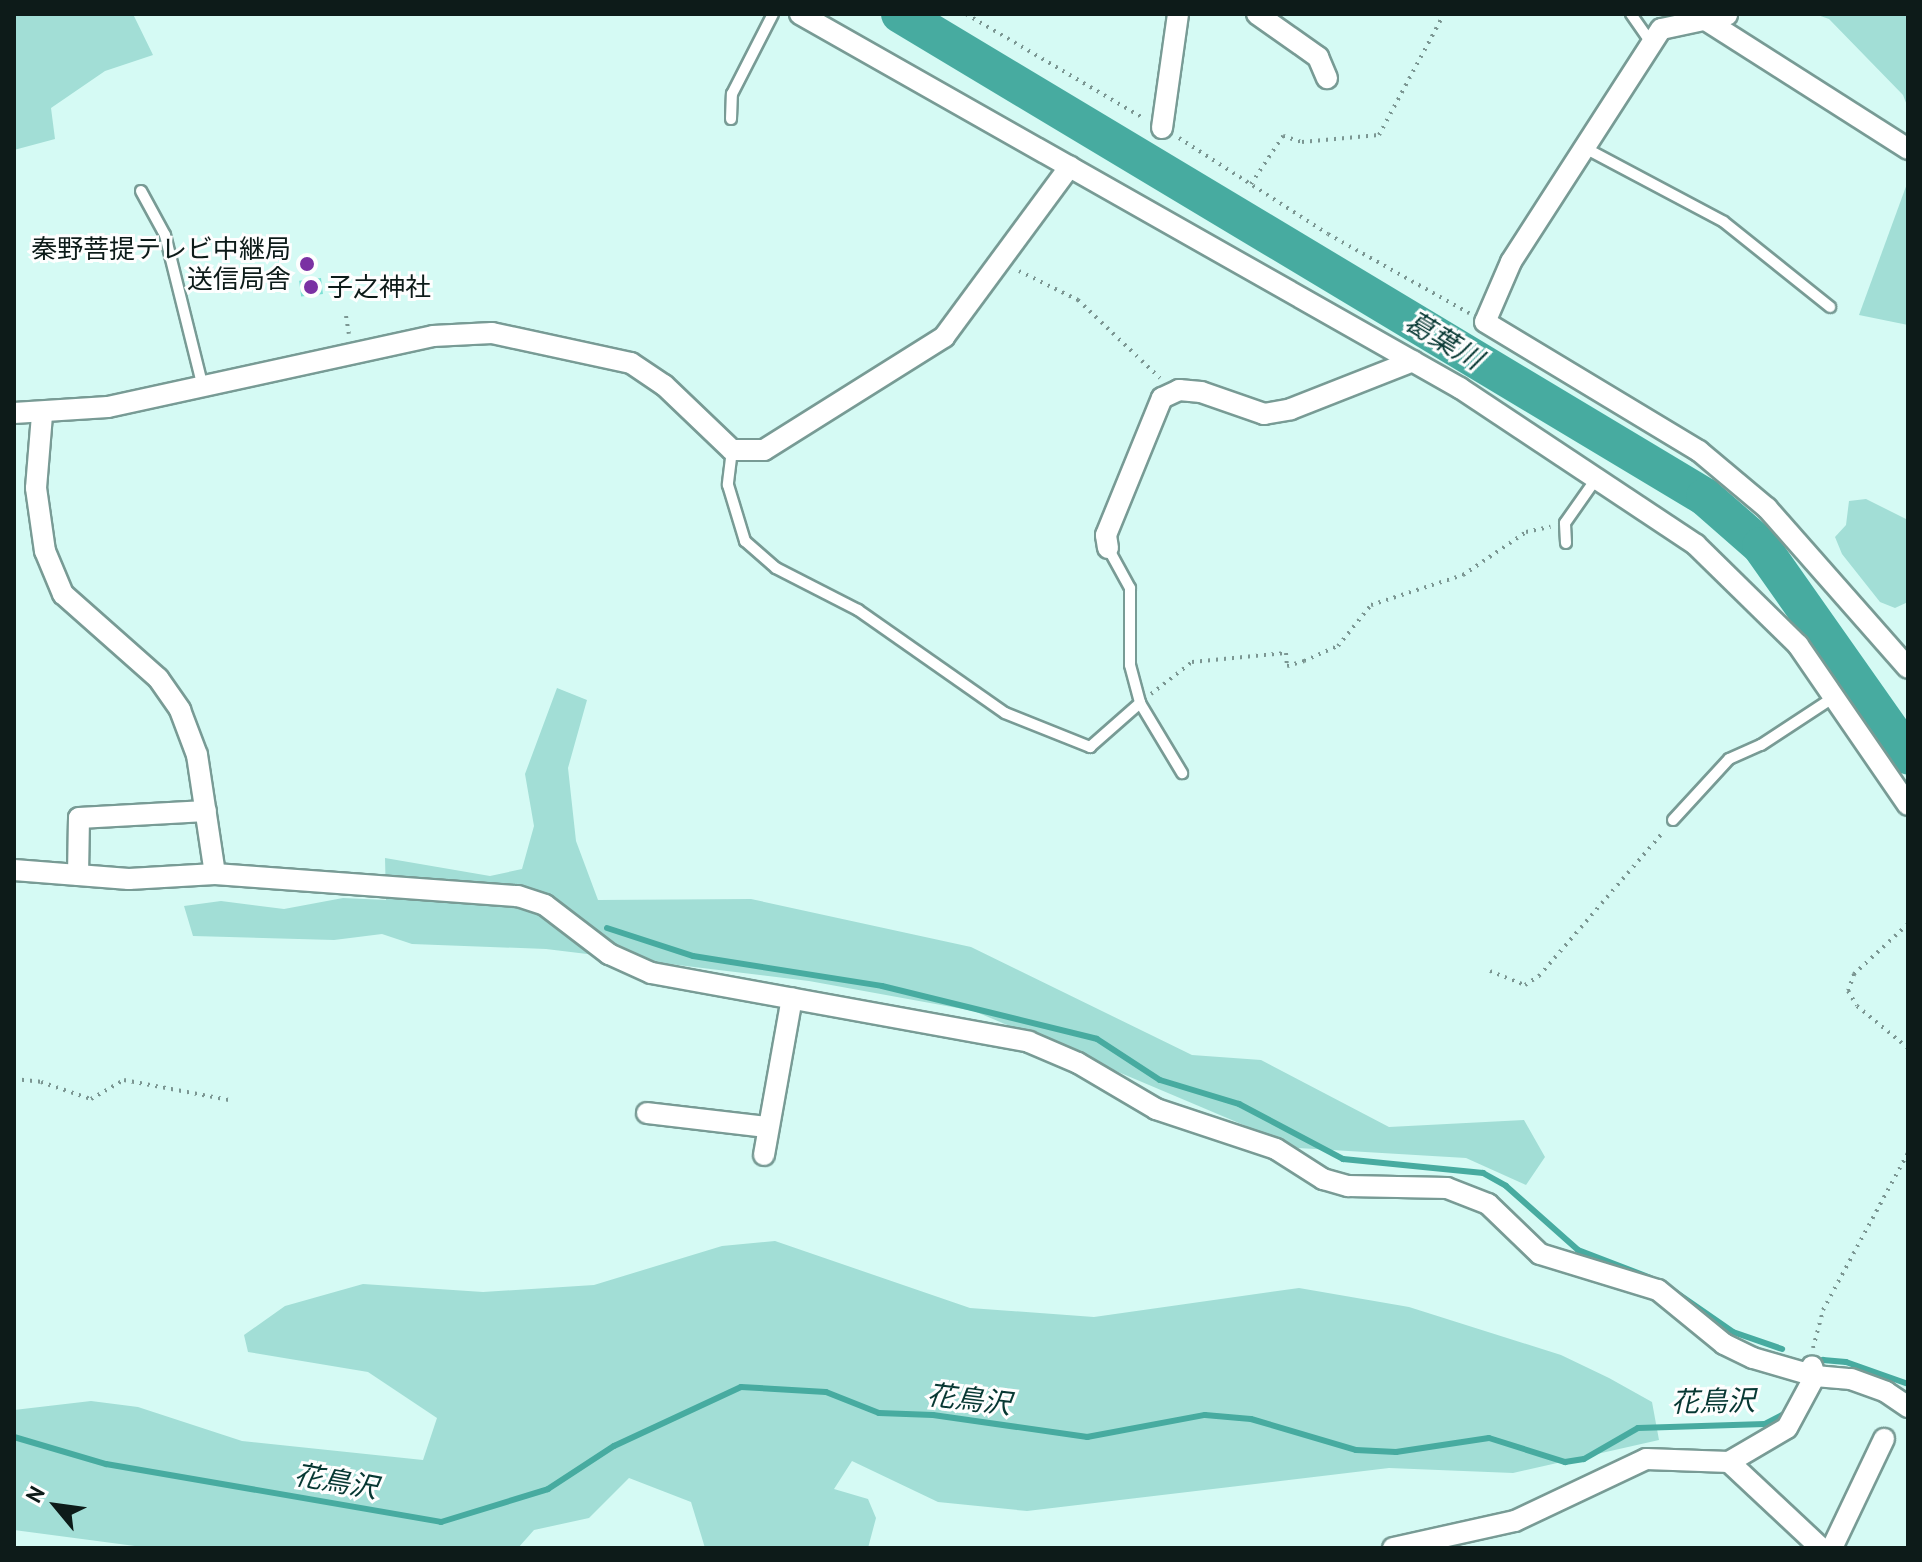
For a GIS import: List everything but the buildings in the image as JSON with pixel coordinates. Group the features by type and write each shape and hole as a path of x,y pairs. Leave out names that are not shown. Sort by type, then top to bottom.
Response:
{"street":[{"path":"800,14 1413,361 1598,476 1696,545 1760,603 1798,645 1908,805"},
{"path":"1162,128 1178,14"},
{"path":"1257,14 1318,57 1327,78"},
{"path":"1727,15 1661,29 1511,262 1485,322 1699,451 1767,508 1908,668"},
{"path":"1704,19 1908,149"},
{"path":"14,413 42,415 203,387 433,336 492,333 631,363 664,385 732,450 764,450 944,337 1002,264 1070,166"},
{"path":"1108,548 1106,535 1153,411 1175,391 1201,392 1264,414 1291,409 1413,361"},
{"path":"42,415 36,488 51,566 63,594 158,678 180,710 197,755 215,874"},
{"path":"78,875 79,818 206,811"},
{"path":"14,870 129,879 215,874 518,896 545,905 609,954 651,973 1029,1042 1078,1063 1156,1109 1240,1132 1276,1149 1323,1179 1348,1186 1447,1188 1488,1204 1540,1254 1658,1290 1724,1344 1851,1379 1886,1392 1908,1407"},
{"path":"764,1155 792,998"},
{"path":"647,1113 767,1127"},
{"path":"1393,1548 1515,1521 1646,1459 1729,1462 1787,1428 1813,1369"},
{"path":"1832,1548 1884,1439"},
{"path":"1729,1462 1821,1548"}],"lane":[{"path":"731,119 732,94 773,14"},
{"path":"1631,14 1652,44"},
{"path":"1585,148 1724,222 1830,307"},
{"path":"141,191 165,235 203,387"},
{"path":"732,450 728,485 745,541 776,568 858,610 1005,713 1090,747 1140,703"},
{"path":"1566,543 1565,523 1598,476"},
{"path":"1108,548 1130,588 1130,665 1140,703 1182,773"},
{"path":"1673,820 1729,759 1761,745 1834,697"}],"path":[{"path":"966,14 1485,322"},
{"path":"1251,184 1283,136 1302,142 1379,135 1444,14"},
{"path":"1002,264 1078,300 1175,391"},
{"path":"1140,703 1192,662 1286,653 1287,666 1304,661 1338,646 1371,605 1463,575 1526,532 1565,523"},
{"path":"1490,971 1525,985 1539,976 1673,820"},
{"path":"1908,924 1854,974 1848,991 1857,1006 1908,1048"},
{"path":"14,1079 41,1082 91,1099 124,1080 229,1100"},
{"path":"1813,1369 1823,1310 1908,1153"}],"shaded area":[{"path":"14,14 133,14 153,55 105,71 51,108 55,139 14,150"},
{"path":"1815,14 1908,14 1908,108 1903,95 1829,19"},
{"path":"1908,181 1908,325 1859,315"},
{"path":"1866,499 1908,520 1908,602 1895,608 1880,602 1842,554 1835,537 1846,525 1849,501"},
{"path":"557,688 587,700 568,768 576,841 598,900 751,899 971,947 1192,1055 1261,1060 1389,1127 1524,1120 1545,1157 1526,1185 1466,1158 1298,1148 974,1011 809,981 546,949 412,944 382,934 334,940 193,936 184,906 221,901 284,909 343,898 386,900 385,858 490,876 522,869 534,826 525,774"},
{"path":"775,1241 970,1308 1094,1317 1299,1288 1409,1307 1561,1355 1609,1378 1652,1402 1659,1440 1513,1473 1389,1468 1027,1511 938,1502 852,1461 834,1489 868,1499 876,1518 868,1548 705,1548 691,1502 629,1478 589,1518 534,1530 518,1548 150,1548 14,1530 14,1410 91,1401 138,1407 242,1441 423,1460 437,1418 368,1372 248,1352 244,1335 285,1306 363,1284 483,1292 594,1285 722,1246"}],"waterway":[{"name":"葛葉川","path":"900,14 1705,497 1761,546 1908,755"},
{"path":"607,928 693,956 882,986 1097,1039 1160,1080 1239,1104 1343,1159 1483,1173 1506,1186 1578,1250 1651,1278"},
{"path":"1671,1289 1733,1332 1782,1349"},
{"name":"花鳥沢","path":"1818,1366 1823,1360 1846,1362 1908,1384"},
{"name":"花鳥沢","path":"14,1437 106,1464 441,1522 548,1489 614,1446 741,1387 826,1392 879,1413 933,1415 1087,1437 1205,1415 1251,1419 1356,1450 1396,1452 1489,1438 1565,1462 1584,1459 1638,1428 1765,1424 1784,1414"}],"place":[{"name":"秦野菩提テレビ中継局 送信局舎","path":"307,264"},
{"name":"子之神社","path":"311,287"}]}
